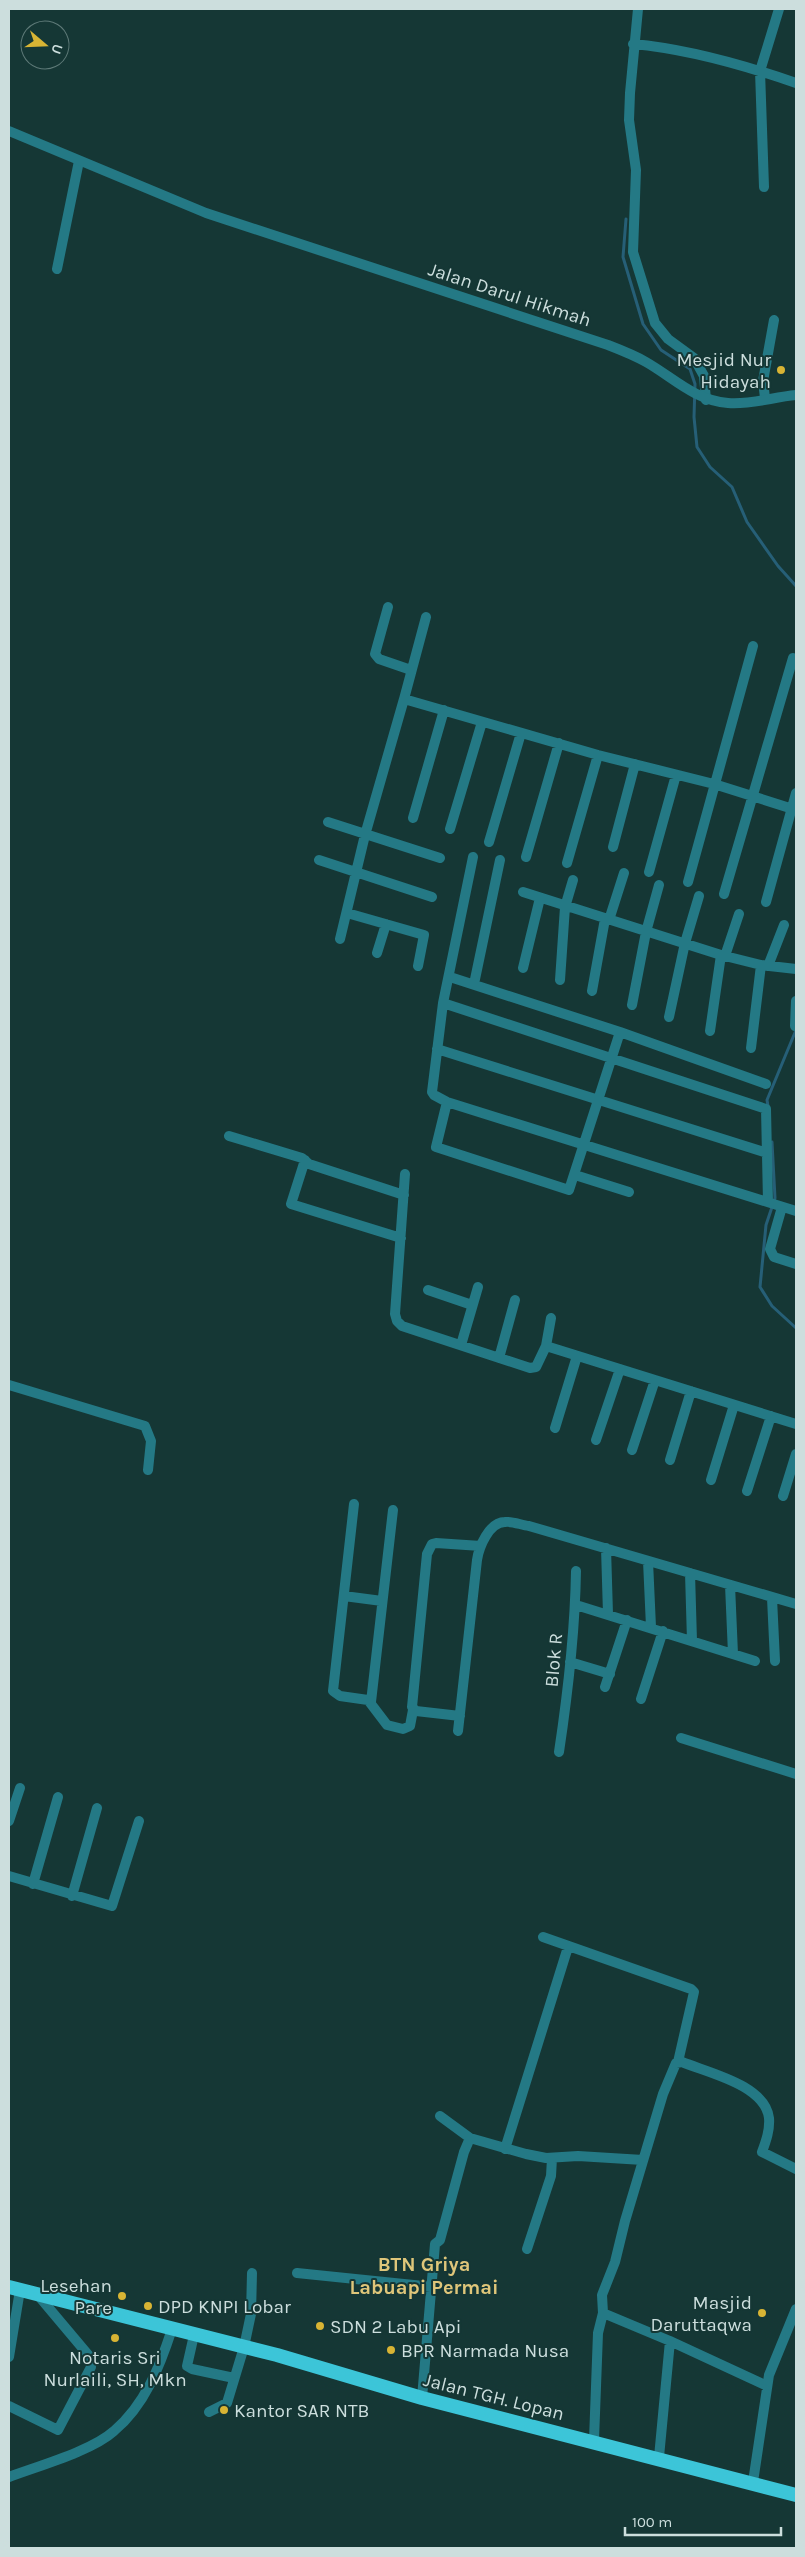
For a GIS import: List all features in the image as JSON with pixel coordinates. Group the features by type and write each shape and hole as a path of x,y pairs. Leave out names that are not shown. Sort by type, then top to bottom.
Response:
{"highway":[{"name":"Jalan TGH. Lopan","path":"14,2288 359,2378 422,2398 594,2440 796,2495"}],"street":[{"path":"638,9 633,44 629,120 636,189 633,252 655,323 668,340 694,358 704,376 704,399"},
{"path":"764,187 760,71 779,9"},
{"path":"633,44 703,56 796,83"},
{"name":"Jalan Darul Hikmah","path":"9,131 206,213 594,340 648,363 704,399 744,403 765,398 796,395"},
{"path":"57,269 79,161"},
{"path":"765,398 764,380 774,320"},
{"path":"388,607 375,654 379,659 411,670"},
{"path":"340,939 364,835 426,617"},
{"path":"688,882 753,646"},
{"path":"724,894 793,658"},
{"path":"404,699 521,733 714,784 794,810"},
{"path":"413,818 444,710"},
{"path":"450,829 482,722"},
{"path":"490,842 521,733"},
{"path":"526,857 559,743"},
{"path":"567,863 598,754"},
{"path":"613,847 635,764"},
{"path":"649,872 676,775"},
{"path":"766,902 794,810 796,792"},
{"path":"328,822 440,858"},
{"path":"474,857 443,1003 432,1092 436,1097 775,1205 796,1210"},
{"path":"319,860 432,897"},
{"path":"474,984 500,860"},
{"path":"592,991 607,920 624,873"},
{"path":"560,980 565,907 573,880"},
{"path":"632,1005 646,932 659,885"},
{"path":"523,892 607,920 685,942 723,956 796,969"},
{"path":"669,1017 685,942 699,896"},
{"path":"523,968 540,898"},
{"path":"347,913 424,934 418,966"},
{"path":"710,1031 723,956 739,914"},
{"path":"377,953 386,924"},
{"path":"752,1048 765,965 784,925"},
{"path":"450,977 620,1032 766,1084"},
{"path":"795,1026 796,1001"},
{"path":"443,1003 766,1109 767,1153 775,1205 770,1249 774,1257 796,1264"},
{"path":"447,1102 435,1144 437,1148 568,1189 575,1175 620,1032"},
{"path":"437,1049 767,1153"},
{"path":"229,1136 305,1160 309,1164 404,1195"},
{"path":"305,1160 291,1204 401,1238"},
{"path":"405,1174 395,1314 397,1321 402,1326 530,1368 536,1367 546,1346 551,1318"},
{"path":"575,1175 630,1192"},
{"path":"461,1345 478,1287"},
{"path":"428,1290 472,1304"},
{"path":"499,1358 515,1300"},
{"path":"546,1346 796,1424"},
{"path":"554,1428 577,1356"},
{"path":"596,1440 620,1369"},
{"path":"632,1450 655,1380"},
{"path":"9,1385 145,1426 151,1441 148,1470"},
{"path":"670,1460 691,1391"},
{"path":"711,1480 734,1404"},
{"path":"747,1491 771,1416"},
{"path":"783,1496 796,1454"},
{"path":"354,1504 333,1691 340,1696 368,1700 387,1725 403,1729 410,1726 429,1548 436,1544 481,1546"},
{"path":"371,1702 393,1510"},
{"path":"458,1731 477,1560 481,1546 494,1527 505,1522 606,1548 796,1604"},
{"path":"606,1548 608,1614"},
{"path":"648,1561 650,1628"},
{"name":"Blok R","path":"559,1752 576,1605 576,1571"},
{"path":"690,1573 692,1641"},
{"path":"730,1586 733,1654"},
{"path":"344,1596 382,1601"},
{"path":"772,1598 775,1661"},
{"path":"576,1605 756,1661"},
{"path":"605,1687 627,1620"},
{"path":"641,1699 663,1631"},
{"path":"570,1662 610,1674"},
{"path":"413,1710 460,1716"},
{"path":"681,1738 796,1774"},
{"path":"9,1821 20,1788"},
{"path":"34,1884 58,1797"},
{"path":"72,1896 98,1808"},
{"path":"9,1876 72,1896 112,1906 138,1821"},
{"path":"543,1937 691,1989 694,1992 678,2062 663,2094 615,2262 602,2295 603,2313 598,2334 594,2440"},
{"path":"505,2149 568,1947"},
{"path":"678,2062 745,2088 759,2097 766,2108 769,2119 762,2152 796,2169"},
{"path":"440,2116 470,2138 505,2149 552,2158 578,2156 643,2160"},
{"path":"422,2398 436,2244 440,2240 464,2152 470,2138"},
{"path":"527,2249 551,2176 552,2158"},
{"path":"209,2412 227,2403 244,2347 251,2314 252,2273"},
{"path":"297,2273 433,2287"},
{"path":"9,2356 14,2288"},
{"path":"9,2406 58,2430 91,2366 90,2356 37,2294"},
{"path":"753,2482 769,2375 796,2309"},
{"path":"603,2313 670,2341 767,2386"},
{"path":"9,2477 82,2449 114,2432 128,2418 149,2385 159,2367 172,2329"},
{"path":"194,2334 188,2366 192,2369 234,2378"},
{"path":"659,2458 670,2341"}],"waterway":[{"path":"626,219 623,257 643,324 661,350 690,369 695,384 694,417 697,447 710,467 732,487 747,522 778,566 796,586"},
{"path":"768,1106 767,1100 796,1030"},
{"path":"772,1142 775,1198 766,1225 760,1287 772,1306 796,1328"}],"place":[{"name":"Mesjid Nur Hidayah","path":"781,370"},
{"name":"Lesehan Pare","path":"122,2296"},
{"name":"DPD KNPI Lobar","path":"148,2306"},
{"name":"Masjid Daruttaqwa","path":"762,2313"},
{"name":"SDN 2 Labu Api","path":"320,2326"},
{"name":"Notaris Sri Nurlaili, SH, Mkn","path":"115,2338"},
{"name":"BPR Narmada Nusa","path":"391,2350"},
{"name":"Kantor SAR NTB","path":"224,2410"}],"district":[{"name":"BTN Griya Labuapi Permai","path":"424,2276"}]}
